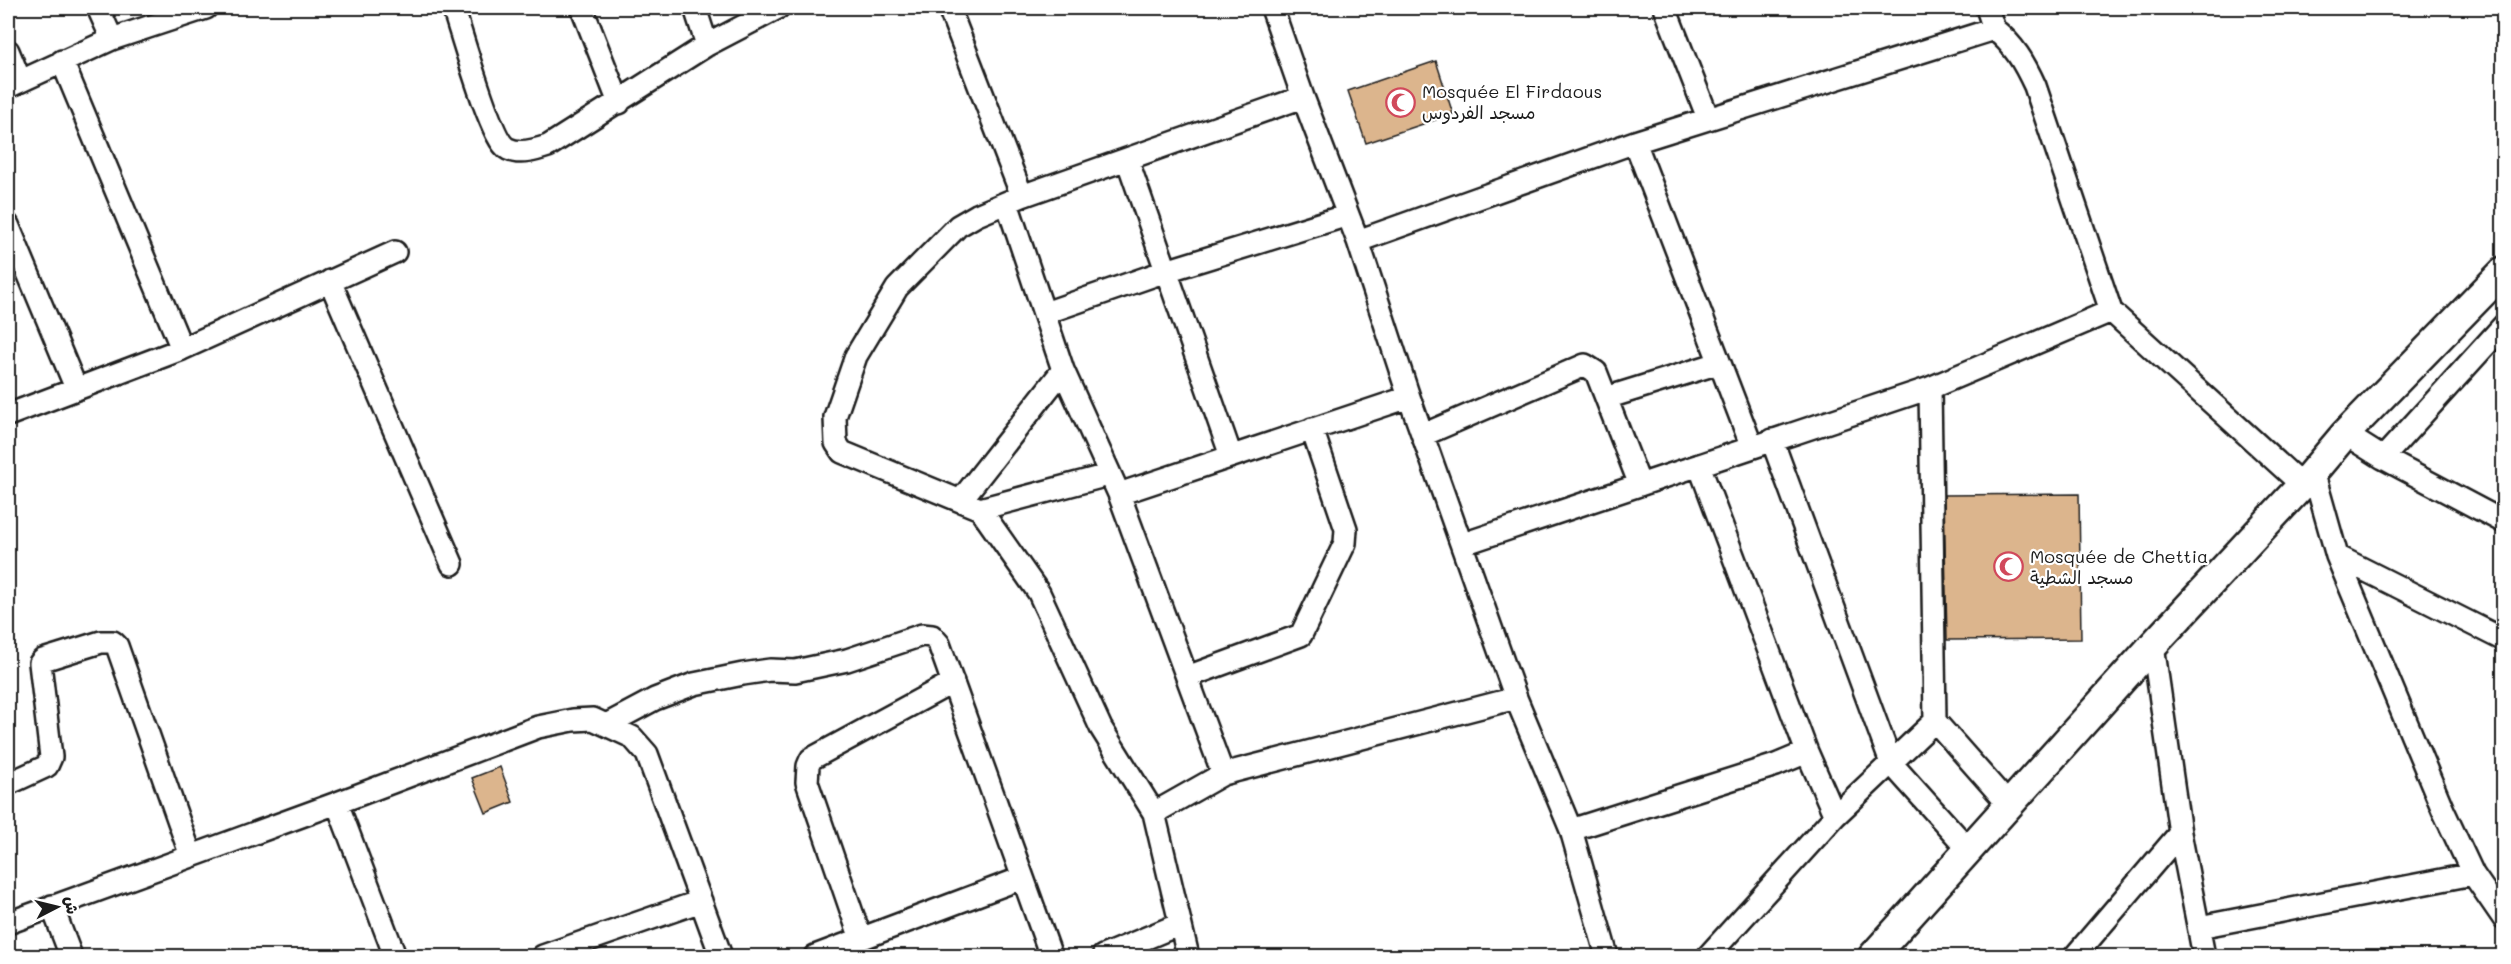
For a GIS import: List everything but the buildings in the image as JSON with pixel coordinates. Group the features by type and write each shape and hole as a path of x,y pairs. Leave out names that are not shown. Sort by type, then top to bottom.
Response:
{"street":[{"path":"98,8 112,39"},
{"path":"8,51 14,83 112,39 206,8"},
{"path":"453,8 489,119 499,141 508,149 521,152 548,146 620,103 707,45 778,8"},
{"path":"582,8 620,103"},
{"path":"695,8 707,45"},
{"path":"949,8 1014,199 1045,313 1064,370 1108,475 1119,494 1223,774"},
{"path":"1272,8 1358,241 1409,397 1516,698 1571,830 1607,957"},
{"path":"1665,8 1708,118"},
{"path":"1987,8 1994,29 2009,42 2023,60 2035,86 2111,310 2308,478 2337,556 2443,810 2474,874 2496,890 2504,918"},
{"path":"1358,241 1635,142 1994,29"},
{"path":"62,61 182,349"},
{"path":"1188,957 1154,813 1101,728 1039,593 981,509 842,452 836,443 835,417 856,356 897,288 958,226 1014,199 1303,97"},
{"path":"1635,142 1752,447"},
{"path":"1127,159 1231,456"},
{"path":"1045,313 1166,270 1348,215"},
{"path":"8,225 14,259 76,388"},
{"path":"8,415 182,349 395,252"},
{"path":"1874,957 2153,645 2308,478 2345,434 2504,272"},
{"path":"330,281 452,564"},
{"path":"1463,544 1930,388 2111,310"},
{"path":"2383,458 2504,325"},
{"path":"1606,398 1719,363"},
{"path":"1423,435 1585,365 1596,372 1640,485"},
{"path":"961,500 1064,370"},
{"path":"1930,388 1935,720 2010,806"},
{"path":"1119,494 1409,397"},
{"path":"1187,677 1301,635 1345,543 1346,529 1312,429"},
{"path":"2345,434 2383,458 2504,522"},
{"path":"1772,440 1891,763 1970,851"},
{"path":"1699,465 1807,752 1835,816"},
{"path":"981,509 1108,475"},
{"path":"2337,556 2504,640"},
{"path":"606,725 655,699 694,684 752,672 795,670 847,660 922,635 932,636 939,644 1052,957"},
{"path":"8,784 47,766 51,757 40,663 43,660 101,642 113,642 117,646 191,856"},
{"path":"2153,645 2180,833 2204,957"},
{"path":"861,939 807,782 808,766 811,759 953,682"},
{"path":"1154,813 1223,774 1516,698"},
{"path":"8,922 337,803 538,727 573,720 593,719 632,737 647,754 721,957"},
{"path":"1708,957 1835,816 1935,720"},
{"path":"1571,830 1776,765 1807,752"},
{"path":"337,803 395,957"},
{"path":"2075,957 2180,833"},
{"path":"2199,927 2474,874"},
{"path":"815,957 1022,878"},
{"path":"543,957 701,901"},
{"path":"52,906 71,957"},
{"path":"1104,957 1180,924"}],"place":[{"name":"Mosquée El Firdaous مسجد الفردوس","path":"1401,102"},
{"name":"Mosquée de Chettia مسجد الشطية","path":"2009,567"}]}
